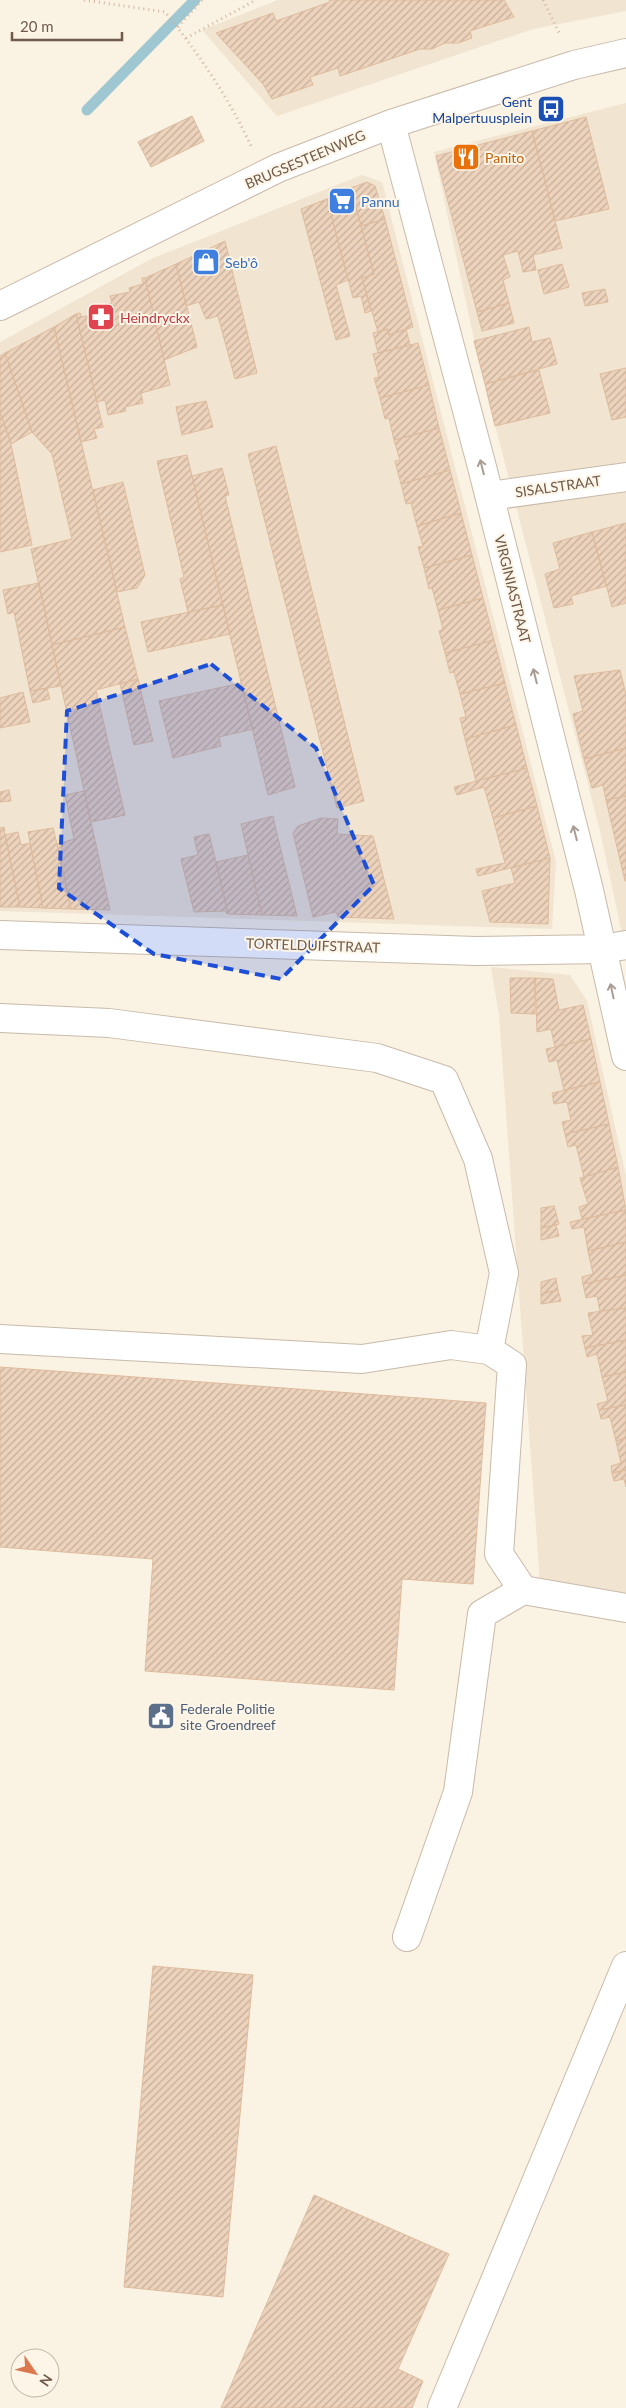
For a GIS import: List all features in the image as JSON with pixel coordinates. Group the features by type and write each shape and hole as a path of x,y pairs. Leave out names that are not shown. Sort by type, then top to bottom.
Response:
{"street":[{"name":"BRUGSESTEENWEG","path":"0,306 264,175 391,124 574,64 626,54"},
{"name":"VIRGINIASTRAAT","path":"391,124 490,496 615,947 626,1056"},
{"name":"SISALSTRAAT","path":"490,496 626,476"},
{"name":"TORTELDUIFSTRAAT","path":"0,935 476,951 615,947"},
{"path":"0,1018 109,1023 377,1058 444,1080 478,1159 504,1273 488,1350"},
{"path":"0,1339 362,1359 451,1344 488,1350 512,1365 499,1554 523,1590"},
{"path":"407,1937 458,1792 482,1614 523,1590 626,1608"},
{"path":"442,2408 626,1966"}],"path":[{"path":"84,0 165,12 186,38 243,127 264,175"},
{"path":"178,27 202,0"},
{"path":"186,38 256,0"},
{"path":"543,0 574,64"}],"highlighted area":[{"path":"211,664 316,748 374,885 281,979 154,954 59,888 67,711"}],"shaded area":[{"path":"278,0 626,0 626,11 533,29 277,116 202,30"},
{"path":"626,103 626,952 600,831 479,363 434,152"},
{"path":"362,175 382,182 556,862 552,929 0,911 0,342 151,259"},
{"path":"491,967 570,975 587,1001 626,1176 626,1597 540,1583 499,1015"}],"building":[{"path":"329,0 504,0 514,17 470,31 472,38 458,43 445,43 432,49 420,49 340,76 338,68 310,77 313,85 272,99 263,84 216,33 273,13 276,21 330,2"},
{"path":"192,116 204,141 151,167 138,142"},
{"path":"586,117 609,209 555,221 532,131"},
{"path":"532,131 562,248 533,255 536,270 523,272 518,251 503,255 510,277 503,280 509,303 477,312 436,156"},
{"path":"367,182 375,186 385,219 361,226 351,188"},
{"path":"351,188 374,274 362,278 371,311 365,313 361,296 353,298 327,199"},
{"path":"327,199 348,280 336,285 350,336 336,340 301,209"},
{"path":"385,219 413,327 389,335 388,329 378,332 362,278 374,274 361,226"},
{"path":"225,241 257,373 235,379 218,316 206,319 199,302 186,306 176,264"},
{"path":"176,264 197,347 164,360 145,278"},
{"path":"562,264 569,287 544,294 538,270"},
{"path":"142,278 145,278 170,385 141,393 143,403 125,407 126,411 108,415 105,400 97,402 76,314 80,313 82,317 91,315 89,307 112,303 110,296 130,292 129,288 143,284"},
{"path":"605,289 608,302 585,306 582,293"},
{"path":"509,303 514,323 482,331 477,312"},
{"path":"76,314 103,427 94,429 97,438 81,442 54,327"},
{"path":"54,327 125,627 52,645 31,549 72,539 52,454 32,432 5,353"},
{"path":"529,327 532,342 550,338 557,364 485,384 474,341"},
{"path":"388,329 389,335 406,329 410,345 378,353 373,333"},
{"path":"418,343 429,385 380,398 374,378 379,377 373,354"},
{"path":"5,353 32,432 11,444 0,412 0,356"},
{"path":"626,368 626,417 612,420 600,374"},
{"path":"539,370 550,413 495,426 485,384"},
{"path":"429,385 439,428 394,440 389,418 385,419 380,398"},
{"path":"206,401 213,427 182,435 176,407"},
{"path":"0,412 11,444 32,545 0,552"},
{"path":"439,428 450,470 401,484 395,461 400,460 394,440"},
{"path":"276,446 364,801 337,808 248,454"},
{"path":"187,455 223,605 188,612 180,579 184,577 157,461"},
{"path":"222,468 229,495 225,496 295,787 268,795 192,476"},
{"path":"450,470 461,513 417,526 411,503 406,504 401,484"},
{"path":"123,482 145,575 137,588 117,592 93,490"},
{"path":"461,513 472,555 424,568 418,547 423,546 417,526"},
{"path":"626,523 626,603 612,607 592,532"},
{"path":"592,532 606,586 571,596 573,604 554,608 545,574 560,569 553,543"},
{"path":"472,555 483,598 438,610 432,588 429,589 424,568"},
{"path":"39,583 61,686 30,691 14,612 8,614 3,590"},
{"path":"483,598 494,640 445,653 439,631 443,629 438,610"},
{"path":"223,605 230,634 148,652 141,622"},
{"path":"125,627 138,679 96,690 125,815 91,822 52,645"},
{"path":"494,640 505,683 460,694 454,672 450,673 445,653"},
{"path":"620,670 626,695 626,748 584,759 573,714 583,711 574,676"},
{"path":"138,679 153,741 134,745 120,684"},
{"path":"241,683 253,729 219,737 221,746 173,758 159,701"},
{"path":"505,683 516,725 465,739 460,718 466,717 460,694"},
{"path":"47,688 50,699 33,703 30,691"},
{"path":"23,692 30,722 0,728 0,698"},
{"path":"516,725 527,768 476,781 465,739"},
{"path":"626,748 626,796 606,800 603,785 592,788 584,759"},
{"path":"527,768 537,806 493,818 484,787 457,795 454,787"},
{"path":"9,790 11,801 0,802 0,792"},
{"path":"84,791 110,910 71,909 57,844 74,839 65,795"},
{"path":"626,796 626,881 625,881 606,800"},
{"path":"537,806 550,858 478,876 476,869 505,863 493,818"},
{"path":"273,816 297,916 262,915 241,824"},
{"path":"321,818 338,819 337,834 373,836 394,919 338,917 336,912 313,917 293,833 298,826"},
{"path":"4,827 20,907 0,907 0,828"},
{"path":"53,828 71,909 43,908 28,832"},
{"path":"18,832 21,845 30,843 43,908 20,907 5,835"},
{"path":"209,834 228,914 226,911 194,912 181,859 198,855 194,837"},
{"path":"248,855 262,915 228,914 216,862"},
{"path":"550,858 548,924 490,922 482,891 515,883 511,868"},
{"path":"510,978 535,978 535,1014 511,1013"},
{"path":"535,978 553,979 559,1010 583,1005 591,1039 555,1047 551,1029 537,1032"},
{"path":"591,1039 600,1082 564,1090 557,1060 549,1062 546,1049"},
{"path":"600,1082 609,1124 565,1134 562,1122 571,1120 567,1102 554,1104 552,1093"},
{"path":"609,1124 618,1167 584,1177 576,1145 568,1147 565,1134"},
{"path":"618,1167 626,1210 582,1219 579,1207 588,1204 580,1178"},
{"path":"554,1206 559,1224 541,1228 541,1208"},
{"path":"626,1210 626,1242 588,1251 584,1227 572,1229 570,1222"},
{"path":"556,1225 559,1236 541,1240 541,1228"},
{"path":"626,1242 626,1275 583,1284 582,1277 593,1274 588,1251"},
{"path":"626,1275 626,1308 600,1311 597,1296 586,1298 583,1284"},
{"path":"556,1278 558,1290 541,1294 541,1282"},
{"path":"558,1290 561,1301 541,1304 541,1294"},
{"path":"626,1308 626,1340 585,1348 582,1336 593,1335 588,1313"},
{"path":"626,1340 626,1372 602,1377 597,1354 587,1357 585,1348"},
{"path":"0,1367 486,1403 473,1584 402,1579 394,1690 145,1671 153,1559 0,1547"},
{"path":"626,1372 626,1405 599,1410 597,1404 608,1401 602,1377"},
{"path":"626,1405 626,1438 616,1441 610,1417 601,1419 599,1410"},
{"path":"626,1438 626,1470 612,1473 611,1466 621,1463 616,1441"},
{"path":"626,1470 626,1487 624,1479 614,1481 612,1473"},
{"path":"153,1966 253,1975 223,2297 124,2287"},
{"path":"314,2195 449,2254 398,2369 423,2381 412,2408 221,2408"}],"waterway":[{"path":"87,110 195,0"}],"place":[{"name":"Gent Malpertuusplein","path":"551,109"},
{"name":"Panito","path":"466,157"},
{"name":"Pannu","path":"342,201"},
{"name":"Seb'ô","path":"206,262"},
{"name":"Heindryckx","path":"101,317"},
{"name":"Federale Politie site Groendreef","path":"161,1716"}]}
